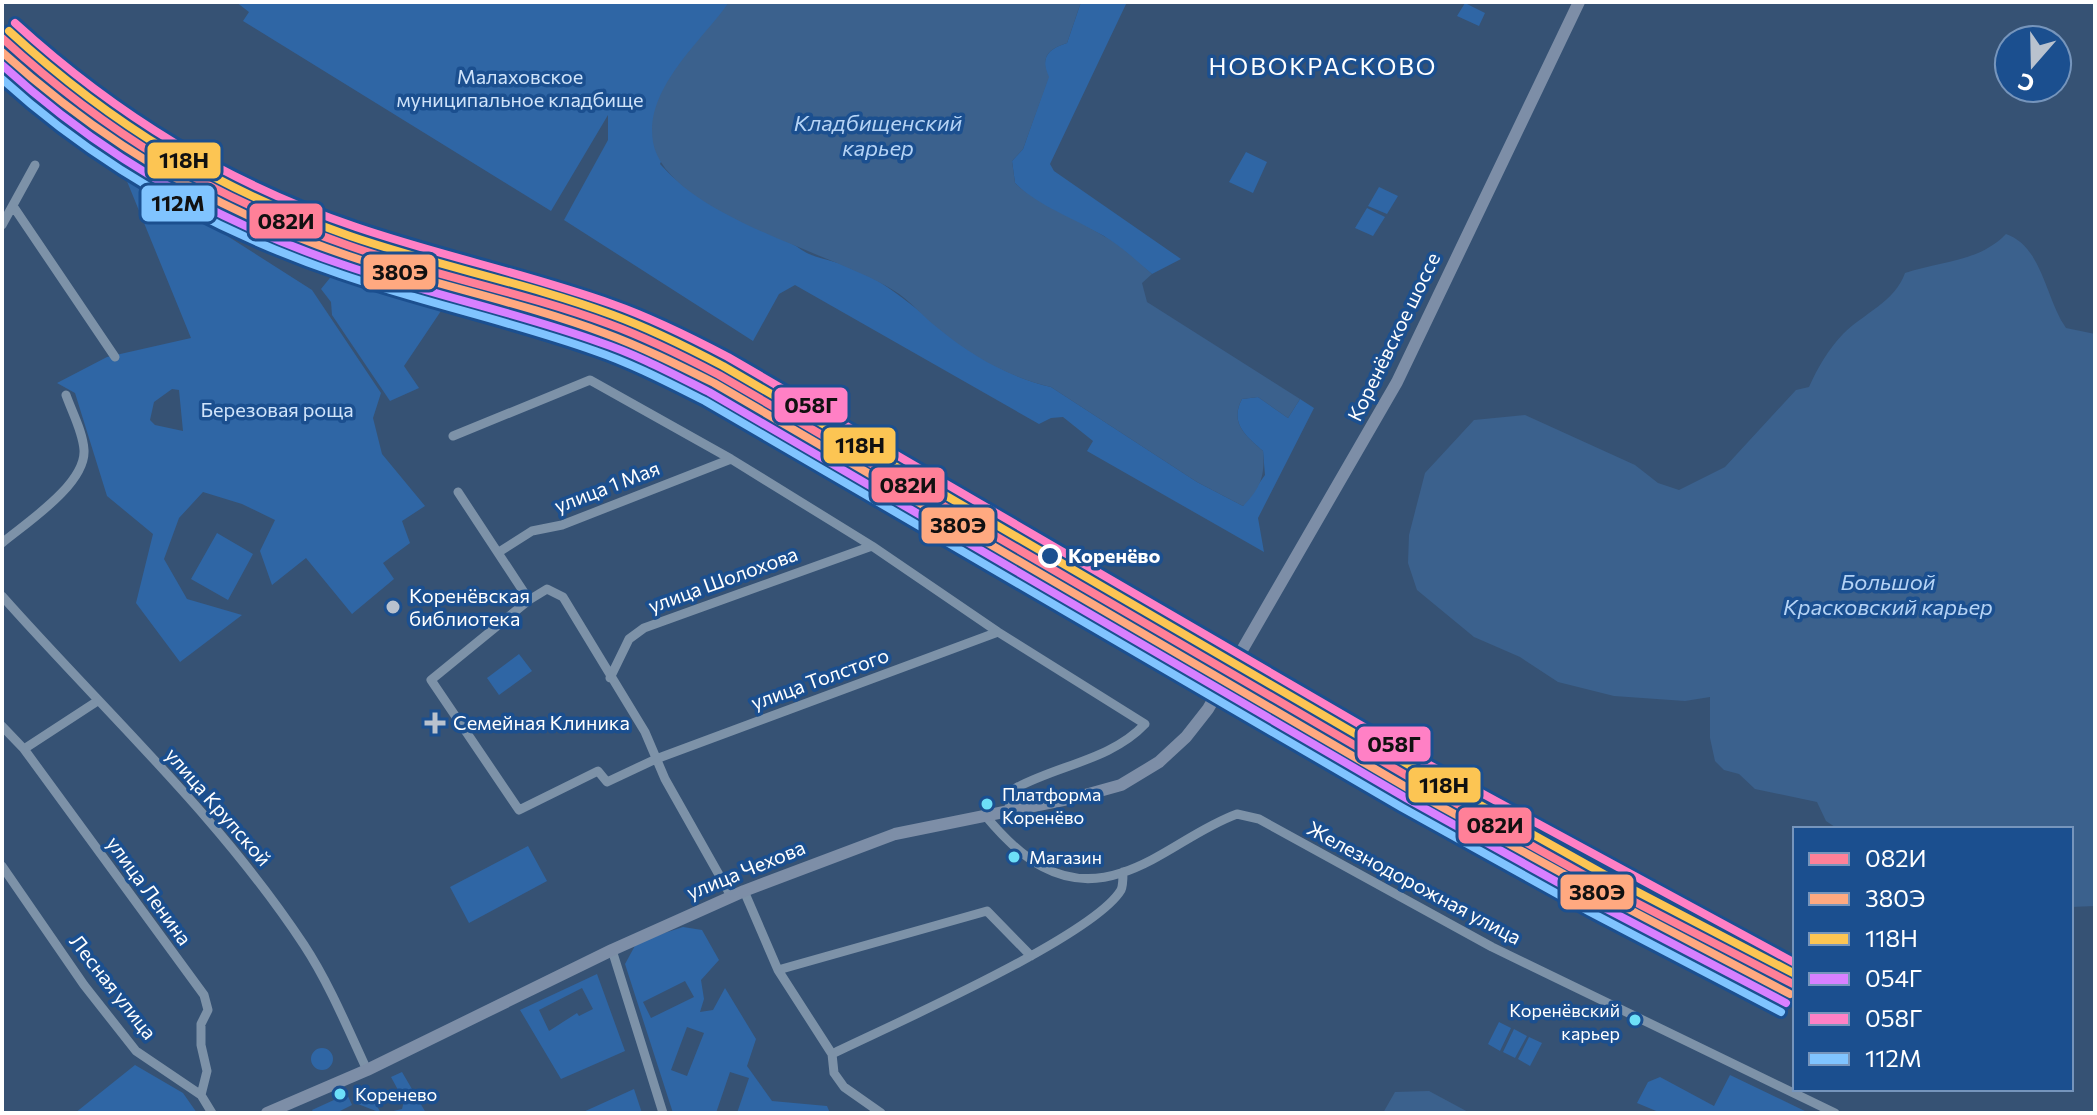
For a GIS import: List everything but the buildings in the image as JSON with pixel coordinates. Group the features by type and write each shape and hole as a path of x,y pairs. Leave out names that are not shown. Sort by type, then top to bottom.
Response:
{"main road":[{"name":"Коренёвское шоссе","path":"1226,679 1397,382 1579,2"},
{"name":"улица Чехова","path":"271,1112 367,1070 612,950 731,896 895,834 1078,797 1121,785 1159,762 1186,737 1226,679"}],"street":[{"path":"2,225 35,165"},
{"path":"13,206 115,357"},
{"path":"453,436 590,380 731,459 872,546 998,632 1145,724 1130,740 1103,753 1046,772 1016,788 1008,810"},
{"path":"2,543 56,499 81,471 84,450 66,395"},
{"name":"улица 1 Мая","path":"499,552 532,531 562,525 731,459"},
{"path":"458,492 529,600 547,589 563,597 645,732 656,759 731,896"},
{"name":"улица Шолохова","path":"610,678 629,639 644,628 872,546"},
{"name":"улица Крупской","path":"2,596 96,702 178,786 259,881 307,951 367,1070"},
{"name":"улица Толстого","path":"529,600 431,680 519,810 598,771 607,782 656,759 998,632"},
{"path":"24,749 96,702"},
{"name":"улица Ленина","path":"2,726 6,741 24,749 204,995 208,1010 201,1024 201,1045 207,1071 201,1095"},
{"name":"Железнодорожная улица","path":"984,814 1011,847 1048,870 1093,877 1123,872 1237,814 1259,819 1492,947 1835,1113"},
{"name":"Лесная улица","path":"2,866 84,985 136,1051 201,1095 212,1113"},
{"path":"832,1054 1031,956 1102,909 1122,889 1123,872"},
{"path":"744,891 778,970 832,1054 834,1073 844,1087 881,1113"},
{"path":"778,970 987,911 1031,956"},
{"path":"612,950 663,1113"}],"green space":[{"name":"Малаховское муниципальное кладбище","path":"236,2 729,2 660,164 688,189 720,209 809,254 861,271 974,352 1023,378 1051,387 1197,482 1243,506 1265,475 1263,451 1245,434 1238,422 1242,399 1258,397 1288,418 1300,399 1314,408 1258,518 1264,552 1087,451 1093,441 1063,417 1039,424 795,285 779,294 753,341 564,220 608,140 608,115 551,211 243,21 249,12"},
{"path":"1081,2 1127,2 1050,164 1054,171 1181,259 1152,274 1104,236 1034,201 1015,183 1012,161 1023,149 1048,78 1045,59 1055,48 1067,43"},
{"path":"1465,3 1485,13 1479,26 1457,16"},
{"path":"1246,152 1267,162 1253,193 1229,182"},
{"name":"Березовая роща","path":"122,169 312,290 381,393 373,418 382,454 425,506 402,521 410,543 383,563 394,579 352,614 306,558 272,585 260,551 275,520 242,504 203,492 179,518 164,559 187,599 242,615 180,662 136,603 153,534 107,496 75,393 57,383 107,357 191,338","holes":["172,389 179,390 183,431 155,425 150,420 154,402"]},
{"path":"1379,187 1398,196 1387,214 1368,206"},
{"path":"1367,208 1385,217 1373,236 1355,228"},
{"path":"338,268 412,290 445,305 404,366 419,388 390,401 332,315 331,302 321,289"},
{"path":"217,533 253,554 228,600 191,579"},
{"path":"519,654 532,671 499,695 487,678"},
{"path":"528,846 547,881 469,923 450,887"},
{"path":"683,927 702,930 719,960 701,980 704,999 700,1012 713,1010 725,988 756,1039 747,1066 772,1101 827,1106 830,1113 737,1113 749,1078 730,1072 716,1113 673,1113 625,964 637,942","holes":["685,981 694,997 651,1018 643,1002","687,1027 704,1033 687,1076 671,1070"]},
{"path":"597,974 625,1051 561,1079 520,1010","holes":["582,988 593,1009 579,1016 577,1013 549,1031 539,1010"]},
{"path":"1499,1022 1511,1028 1500,1051 1488,1044"},
{"path":"1514,1029 1527,1036 1515,1058 1503,1052"},
{"path":"1529,1037 1542,1043 1530,1066 1518,1059"},
{"path":"322,1048 330,1051 333,1059 330,1067 322,1070 314,1067 311,1059 314,1051"},
{"path":"135,1065 183,1093 197,1113 75,1113"},
{"path":"402,1072 426,1113 385,1113 402,1109 404,1101 391,1077"},
{"path":"1730,1075 1809,1113 1661,1113 1637,1103 1648,1082 1660,1077 1714,1106"},
{"path":"365,1086 381,1113 358,1104 353,1092"},
{"path":"634,1089 642,1113 581,1113"},
{"path":"347,1094 352,1105 336,1113 314,1113 312,1110"}],"water":[{"name":"Кладбищенский карьер","path":"729,2 1081,2 1067,43 1051,51 1046,59 1049,77 1023,149 1012,161 1015,183 1046,205 1109,239 1152,274 1142,283 1147,302 1300,399 1288,418 1258,397 1242,399 1238,422 1245,434 1263,451 1258,487 1243,506 1197,482 1051,387 1006,372 978,357 893,290 719,211 688,190 664,167 653,142 657,103 678,66"},
{"name":"Большой Красковский карьер","path":"2006,234 2028,250 2066,328 2095,334 2095,906 2073,907 2073,827 1835,827 1826,821 1817,802 1755,789 1739,774 1724,770 1715,761 1710,738 1710,697 1685,701 1614,696 1558,682 1520,657 1474,637 1417,590 1408,563 1409,535 1425,473 1474,420 1525,415 1635,465 1658,483 1679,490 1725,467 1796,390 1809,387 1838,340 1887,300 1905,273 1959,260 1995,243"},
{"path":"1429,1091 1470,1113 1383,1113 1395,1092"}],"transit line":[{"name":"058Г","path":"15,23 93,88 134,117 218,168 263,190 356,227 612,304 671,328 728,357 1426,763 1793,962"},
{"name":"118Н","path":"9,31 87,96 128,125 169,152 255,198 350,236 613,315 723,366 1421,772 1609,877 1793,973"},
{"name":"082И","path":"2,38 41,73 122,133 164,160 251,206 298,227 379,256 609,324 719,375 1416,781 1604,886 1793,984"},
{"name":"380Э","path":"2,52 122,145 165,172 254,218 349,256 604,333 714,383 1411,790 1790,994"},
{"name":"054Г","path":"2,65 40,98 120,157 206,207 251,228 344,265 536,321 613,347 709,392 1406,798 1595,903 1786,1003"},
{"name":"112М","path":"2,79 78,141 119,168 160,194 248,238 340,274 595,351 705,401 1401,807 1590,912 1781,1012"}],"place":[{"name":"Коренёво","path":"1050,556"},
{"name":"Коренёвская библиотека","path":"393,607"},
{"name":"Семейная Клиника","path":"435,723"},
{"name":"Платформа Коренёво","path":"987,804"},
{"name":"Магазин","path":"1014,857"},
{"name":"Коренёвский карьер","path":"1635,1020"},
{"name":"Коренево","path":"340,1094"}],"district":[{"name":"НОВОКРАСКОВО","path":"1323,67"}]}
